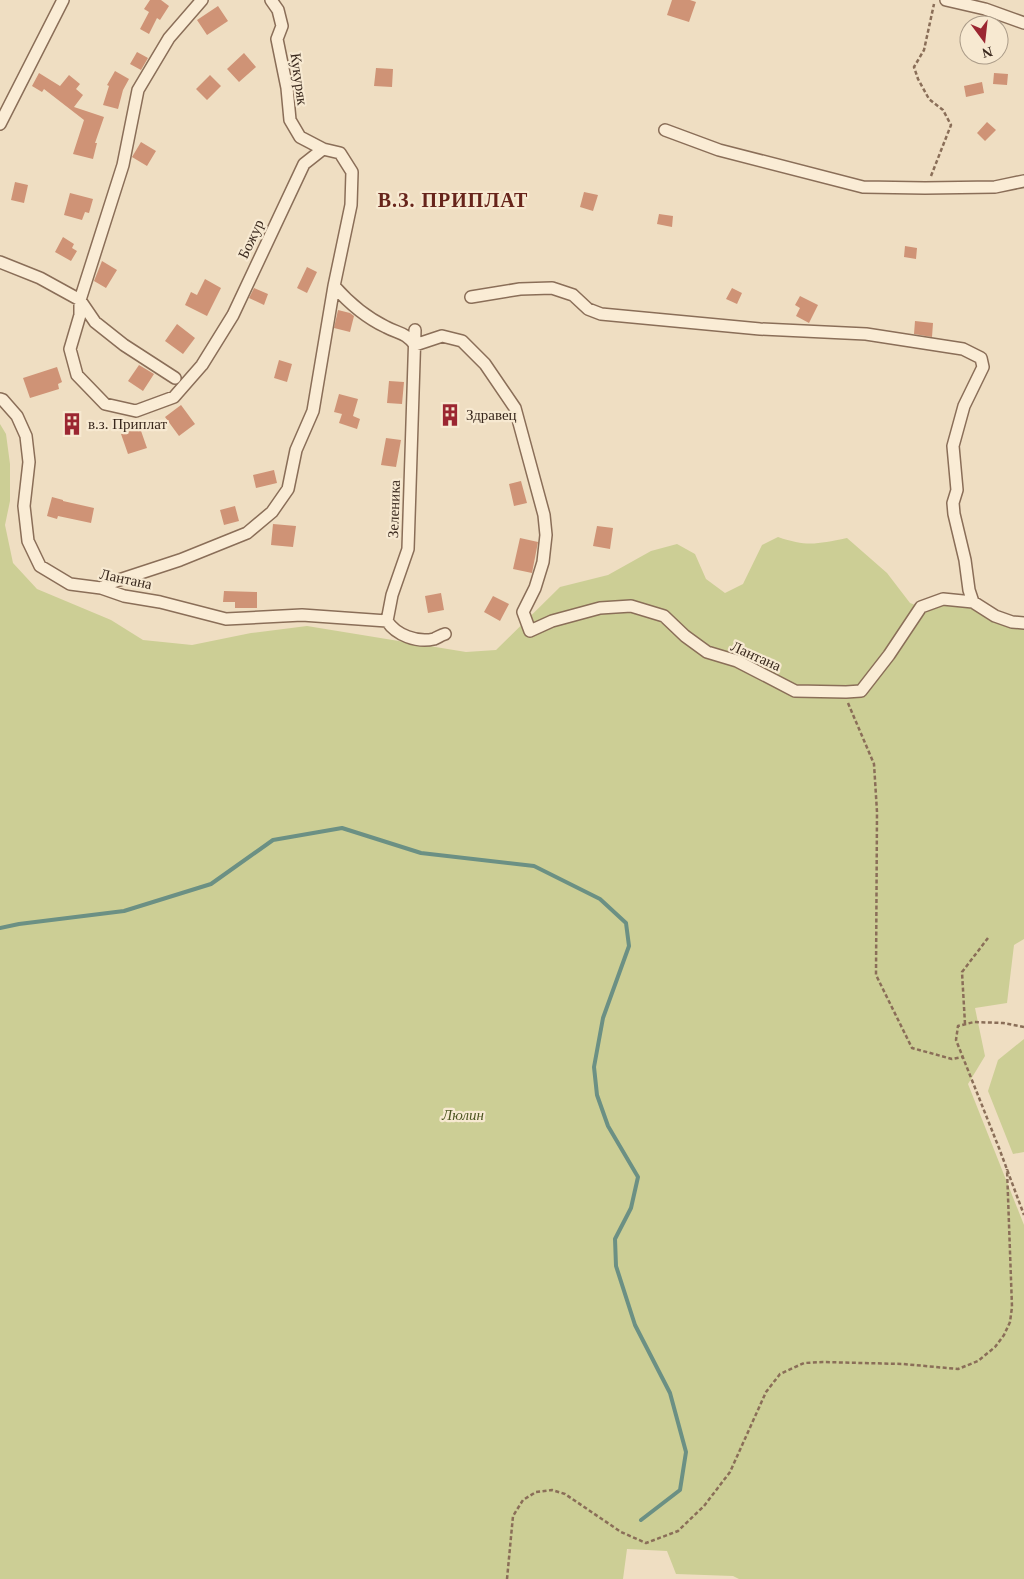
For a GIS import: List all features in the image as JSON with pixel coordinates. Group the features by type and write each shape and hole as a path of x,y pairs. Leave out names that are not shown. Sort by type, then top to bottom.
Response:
{"street":[{"path":"0,124 63,0"},
{"name":"Божур","path":"202,0 169,38 138,90 123,166 80,300 80,315 70,349 77,374 105,404 136,411 174,396 202,365 233,315 304,164 323,149"},
{"name":"Кукуряк","path":"271,0 278,10 282,26 278,39 290,120 300,138 323,149"},
{"path":"946,0 985,9 1024,23"},
{"path":"665,130 719,150 863,187 995,188 1024,181"},
{"path":"101,588 180,560 247,533 272,512 288,489 296,450 313,411 334,286 351,205 352,172 340,153 323,149"},
{"path":"0,262 40,278 80,300 95,322 124,345 174,378"},
{"path":"334,286 357,310 386,327 408,336 415,345"},
{"path":"471,297 520,289 552,288 573,295 588,309 601,314 760,329 866,334 963,350 981,358 984,367 964,406 953,446 957,490 953,503 954,514 973,602"},
{"name":"Зеленика","path":"387,621 392,595 408,549 415,330"},
{"name":"Лантана","path":"415,345 442,336 462,341 485,364 515,408 544,515 546,535 543,562 535,588 523,612 530,631 552,621 577,616 600,608 632,606 664,616 685,636 707,652 737,661 795,691 861,691"},
{"name":"Лантана","path":"0,398 17,416 26,436 29,462 24,506 28,541 40,566 70,584 101,588 124,596 160,602 226,619 302,615 387,621"},
{"path":"846,699 861,691 889,655 920,607 943,599 973,602 995,616 1012,622 1024,623"},
{"path":"387,621 392,629 417,640 434,639 444,634"}],"path":[{"path":"925,188 951,125 943,110 929,99 914,67 924,50 935,1 938,0"},
{"path":"846,699 874,764 878,812 876,975 912,1048 952,1060 962,1057"},
{"path":"965,1024 962,972 988,938"},
{"path":"1024,1027 974,1022 958,1026 956,1040 1024,1215"},
{"path":"507,1579 513,1516 523,1500 536,1492 552,1490 565,1494 620,1532 646,1543 678,1531 704,1506 730,1472 766,1392 780,1374 788,1370 804,1363 823,1362 903,1364 958,1369 978,1361 995,1347 1004,1335 1010,1322 1012,1307 1007,1169"}],"green space":[{"name":"Люлин","path":"0,424 6,434 10,464 10,501 5,525 13,563 37,589 111,620 143,640 192,645 251,633 307,626 466,652 496,650 560,587 608,575 651,551 677,544 695,554 706,579 725,593 743,584 762,545 778,537 812,544 847,538 887,573 910,603 921,607 967,602 1024,625 1024,939 1014,945 1007,1003 975,1008 985,1056 968,1084 1024,1225 1024,1579 739,1579 733,1576 676,1574 667,1551 627,1549 623,1579 0,1579"},
{"path":"1024,1039 1024,1152 1013,1154 988,1091 998,1060"}],"building":[{"path":"150,0 161,0 169,6 160,20 157,18 149,34 140,29 149,12 144,9"},
{"path":"672,0 696,2 689,22 667,15"},
{"path":"218,6 228,21 207,35 197,20"},
{"path":"137,52 148,58 141,70 130,64"},
{"path":"244,53 256,67 239,82 227,69"},
{"path":"376,68 393,69 392,87 374,86"},
{"path":"115,71 129,79 123,90 118,109 103,105 109,86 107,85"},
{"path":"39,73 60,86 69,75 80,84 76,89 83,95 74,107 104,117 95,143 97,143 93,159 73,154 84,120 44,89 42,92 32,86"},
{"path":"994,73 1008,74 1007,85 993,84"},
{"path":"210,75 221,86 207,100 196,89"},
{"path":"982,82 984,93 966,97 964,86"},
{"path":"987,122 996,130 985,141 977,133"},
{"path":"141,142 156,151 147,166 132,157"},
{"path":"15,182 28,185 24,203 11,200"},
{"path":"584,192 598,195 593,211 580,207"},
{"path":"70,193 93,199 89,213 85,212 82,220 64,215"},
{"path":"659,214 673,216 672,227 657,224"},
{"path":"63,237 74,244 72,248 77,251 71,261 55,252"},
{"path":"905,246 917,248 916,259 904,257"},
{"path":"102,261 117,270 106,288 94,281"},
{"path":"307,267 317,272 307,293 297,288"},
{"path":"205,279 221,288 207,316 185,305 191,292 197,295"},
{"path":"254,288 268,294 264,305 249,298"},
{"path":"732,288 742,293 737,304 726,299"},
{"path":"800,296 818,305 809,323 796,316 800,308 795,305"},
{"path":"338,310 354,316 350,332 334,328"},
{"path":"915,321 933,323 932,337 914,334"},
{"path":"177,324 195,338 183,354 165,341"},
{"path":"279,360 292,364 287,382 274,378"},
{"path":"139,365 154,374 143,391 128,381"},
{"path":"57,367 62,382 58,384 59,389 30,398 23,378"},
{"path":"389,381 404,382 402,404 387,403"},
{"path":"339,394 358,399 353,416 360,419 357,429 339,423 342,414 334,412"},
{"path":"181,405 195,424 179,436 165,417"},
{"name":"в.з. Приплат","path":"77,413 80,434 67,436 63,415"},
{"path":"140,428 147,448 128,454 121,434"},
{"path":"386,438 401,440 396,467 381,465"},
{"path":"274,470 277,483 256,488 253,475"},
{"path":"521,481 527,503 514,506 509,484"},
{"path":"52,497 94,508 91,523 58,516 57,519 47,516"},
{"path":"235,506 239,521 224,525 220,510"},
{"path":"273,524 296,526 293,547 271,545"},
{"path":"597,526 613,528 610,549 593,546"},
{"path":"520,538 538,542 532,573 513,569"},
{"path":"224,591 257,592 257,608 235,608 235,602 223,602"},
{"path":"441,593 444,610 428,613 425,596"},
{"path":"493,596 509,604 500,621 484,612"}],"waterway":[{"path":"0,928 124,911 211,884 273,840 342,828 421,853 534,866 600,899 626,923 629,946 603,1018 594,1067 597,1095 608,1126 638,1177 631,1208 615,1239 616,1266 635,1325 670,1393 686,1452 680,1490 641,1520"}],"place":[{"name":"Здравец","path":"450,415"},
{"name":"в.з. Приплат","path":"72,424"}],"district":[{"name":"В.З. ПРИПЛАТ","path":"453,200"}]}
